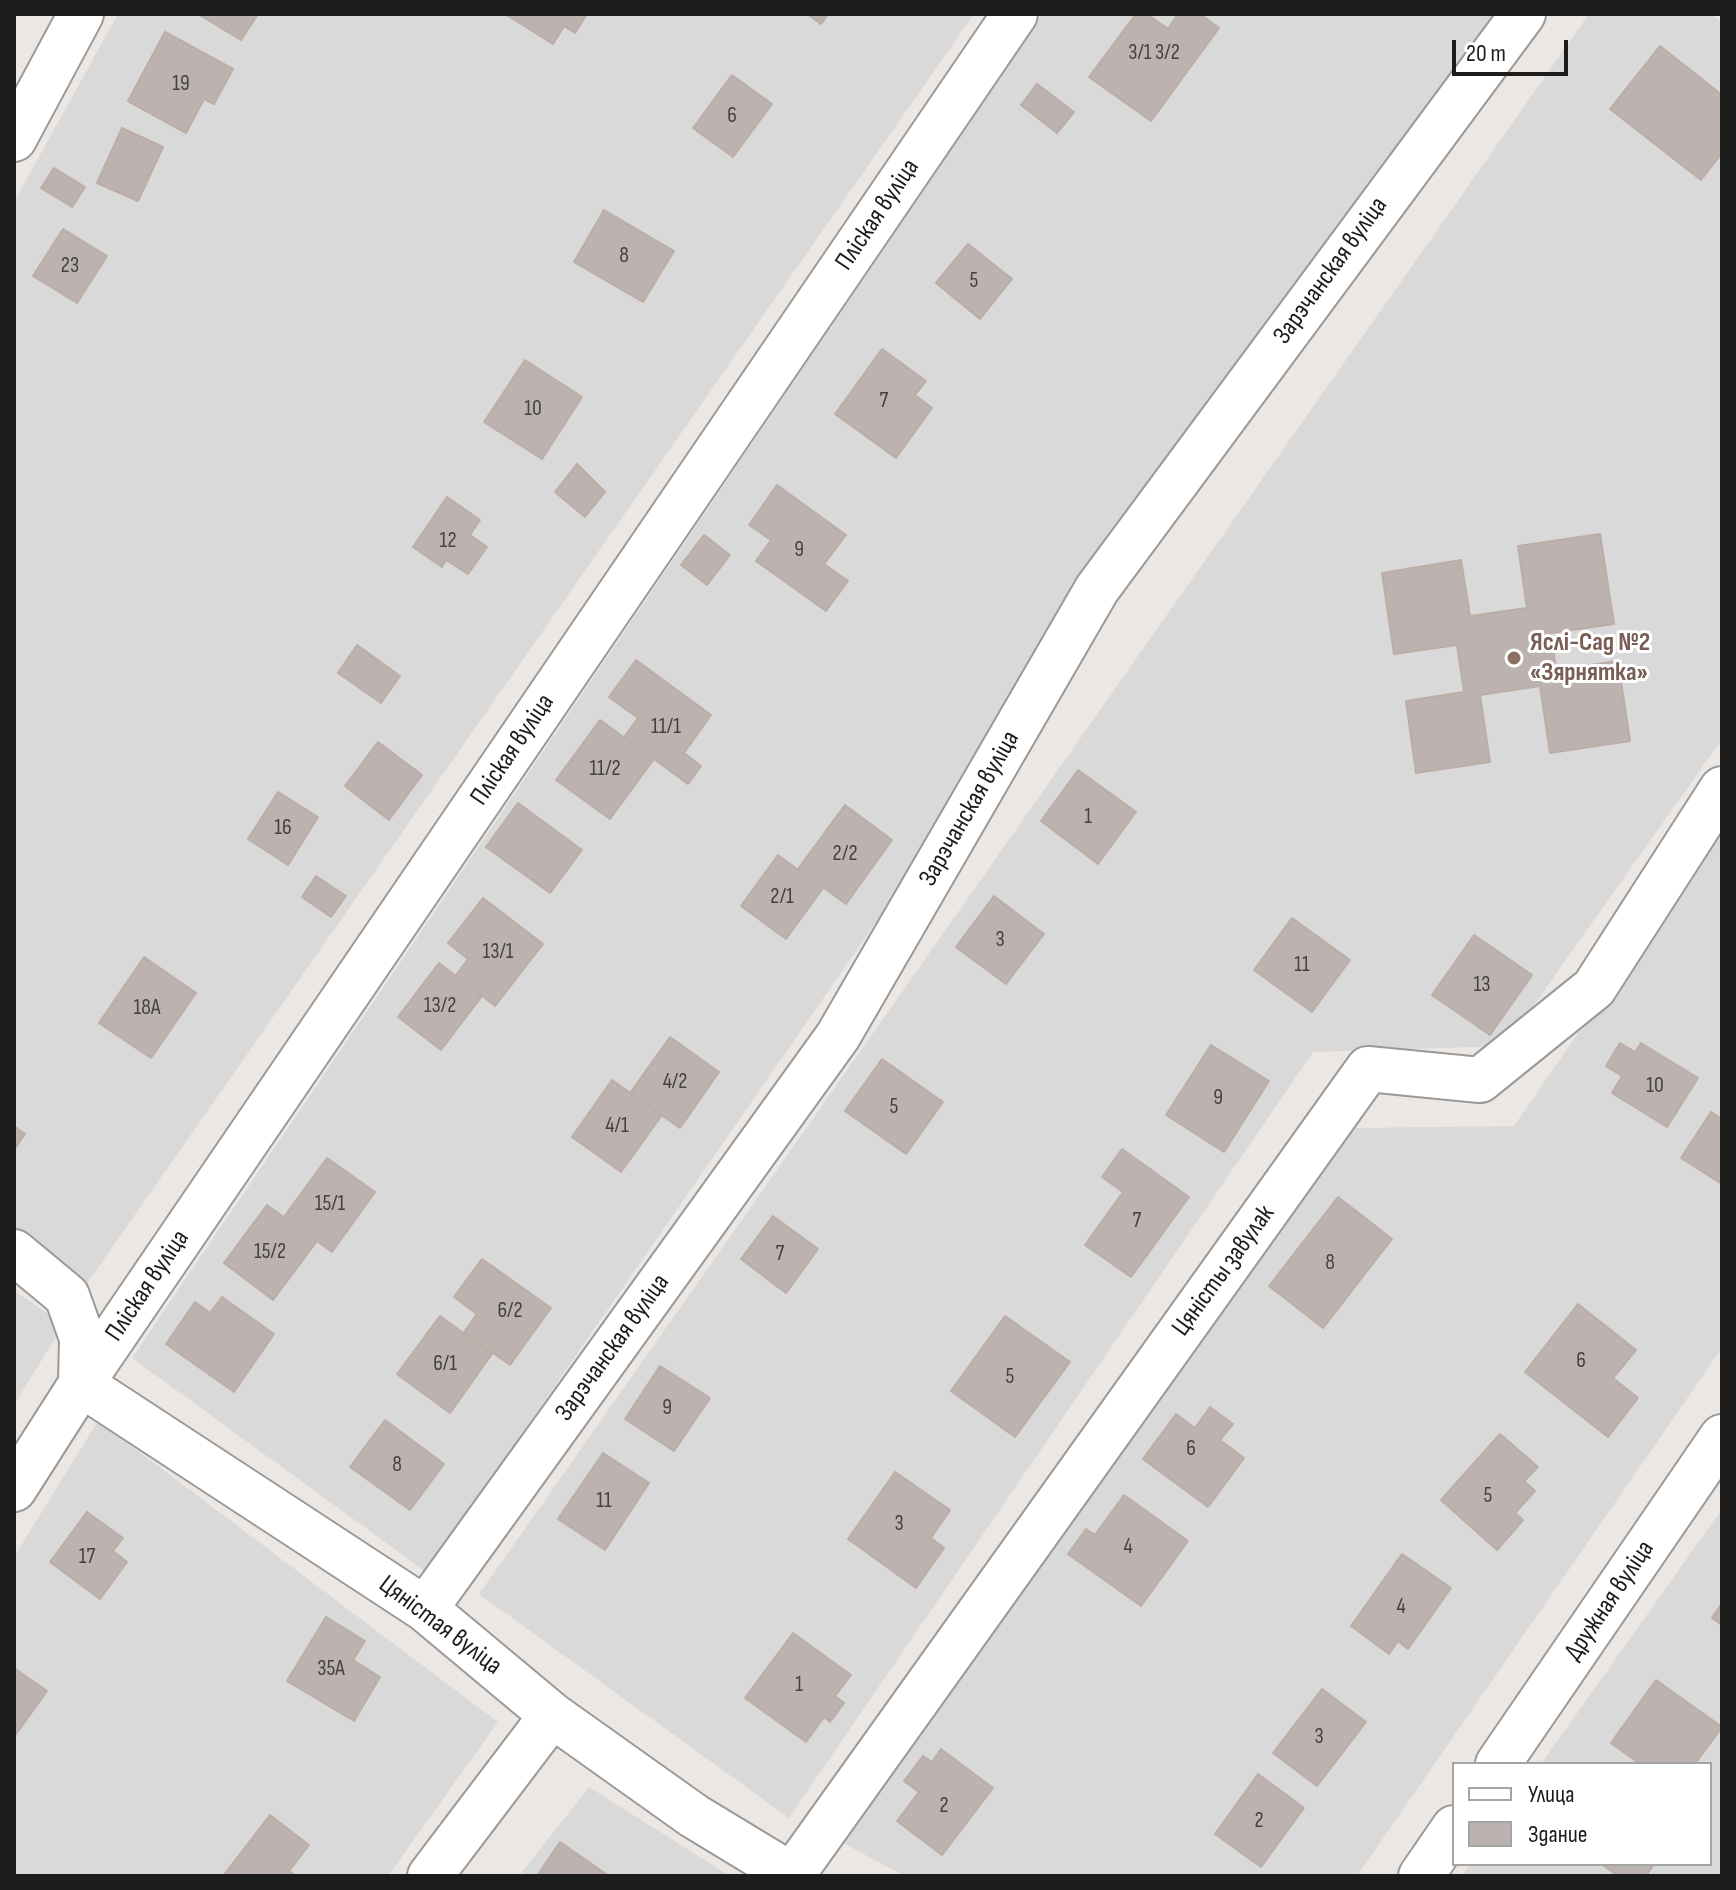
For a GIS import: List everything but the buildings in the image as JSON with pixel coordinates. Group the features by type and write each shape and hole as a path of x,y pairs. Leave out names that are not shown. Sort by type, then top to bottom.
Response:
{"street":[{"path":"14,139 81,14"},
{"name":"Пліская вуліца","path":"14,1489 81,1384 1015,14"},
{"name":"Зарэчанская вуліца","path":"425,1609 838,1036 1097,589 1523,14"},
{"name":"Цяністы завулак","path":"793,1876 1368,1069 1480,1080 1594,988 1722,789"},
{"path":"14,1252 67,1296 82,1338 81,1384"},
{"name":"Цяністая вуліца","path":"81,1384 425,1609 552,1715 694,1816 793,1876"},
{"name":"Дружная вуліца","path":"1499,1762 1722,1437"},
{"path":"430,1876 552,1715"},
{"path":"1421,1876 1452,1831"}],"shaded area":[{"path":"118,14 974,14 81,1292 14,1248 14,202"},
{"path":"1043,14 1505,14 426,1572 132,1358"},
{"path":"1589,14 1711,14 1722,22 1722,739 1505,1046 1313,1052 789,1818 479,1594"},
{"path":"1722,824 1722,1348 1357,1876 904,1876 836,1839 1350,1128 1514,1126"},
{"path":"14,1291 64,1324 14,1405"},
{"path":"98,1421 498,1722 388,1876 14,1876 14,1557"},
{"path":"1722,1509 1722,1876 1462,1876 1469,1866 1712,1866 1712,1762 1542,1762"},
{"path":"589,1787 730,1876 519,1876"}],"place":[{"name":"Яслі-Сад №2 «Зярнятка»","path":"1514,658"}]}
